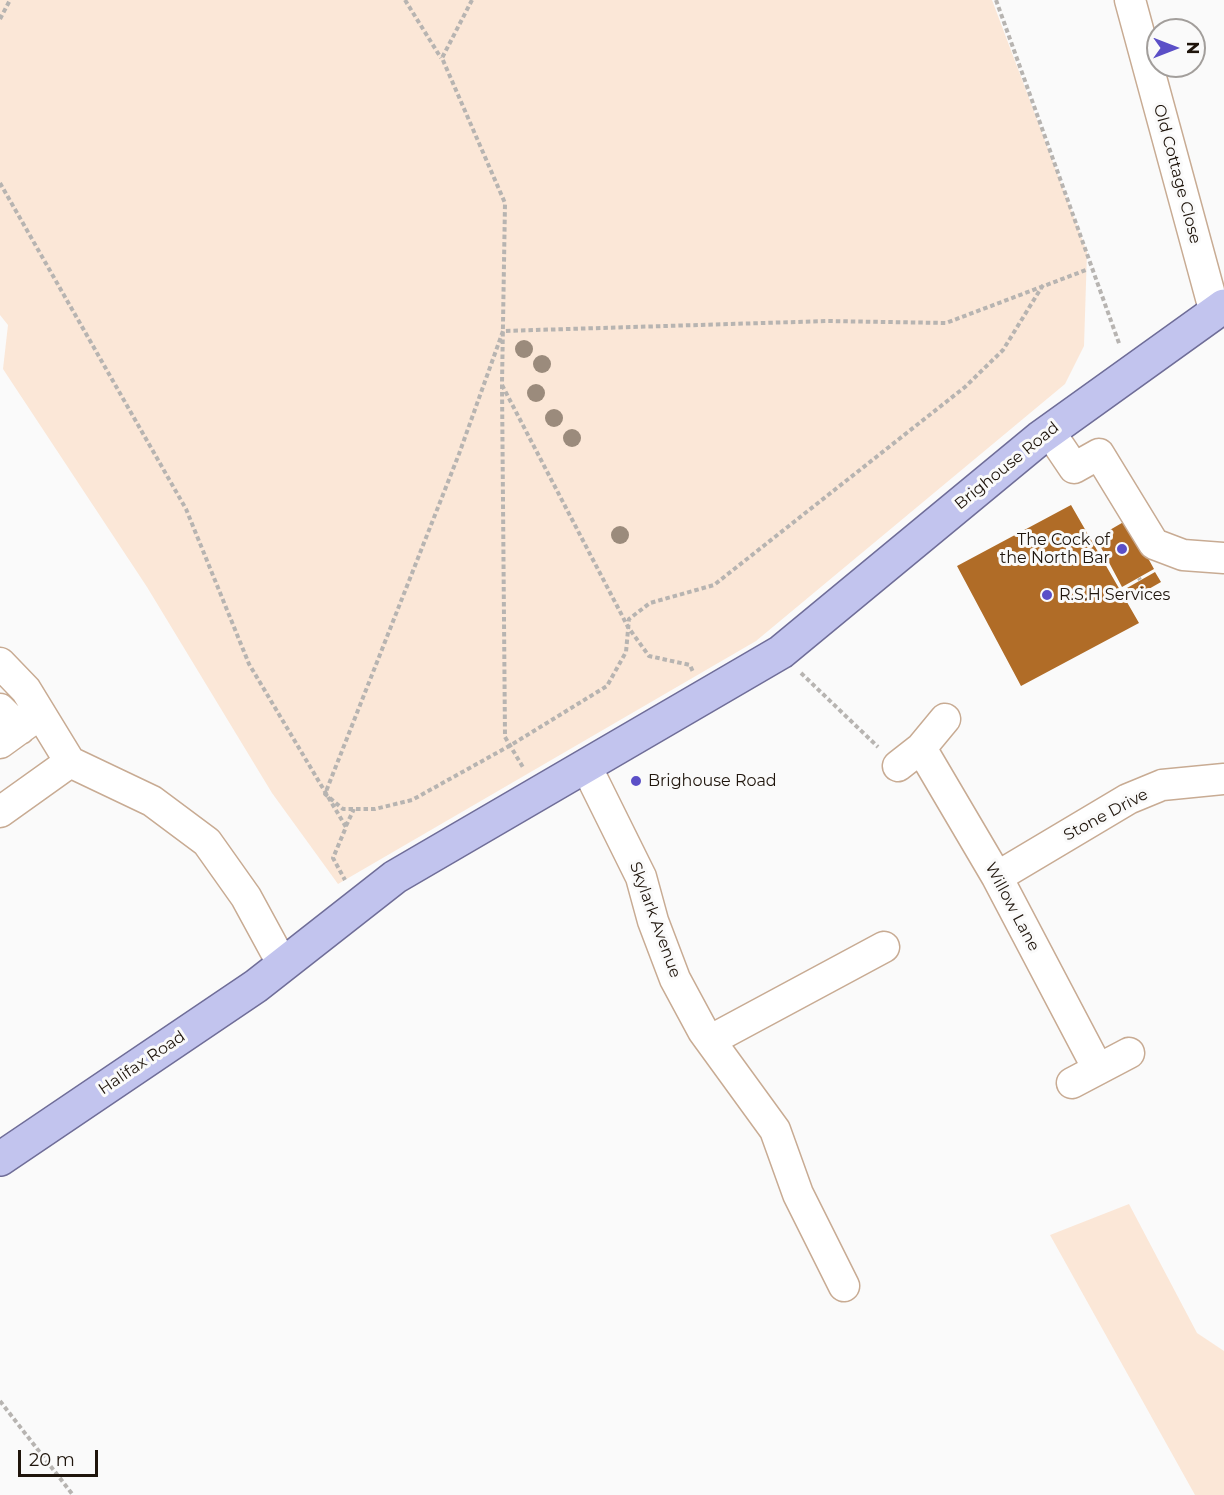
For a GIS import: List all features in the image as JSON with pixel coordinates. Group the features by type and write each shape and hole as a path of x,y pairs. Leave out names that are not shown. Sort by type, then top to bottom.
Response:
{"main road":[{"name":"Brighouse Road","path":"283,965 395,877 780,652 1049,431 1220,309"},
{"name":"Halifax Road","path":"0,1159 246,993 283,965"}],"street":[{"name":"Old Cottage Close","path":"1130,0 1220,309"},
{"path":"1049,431 1074,468 1099,454 1154,544 1182,555 1224,558"},
{"path":"0,663 26,690 15,724 70,762 152,801 207,842 246,897 283,965"},
{"path":"898,766 921,748 945,719"},
{"name":"Willow Lane","path":"921,748 997,877 1098,1070"},
{"path":"0,812 70,762"},
{"name":"Skylark Avenue","path":"586,766 641,877 653,921 675,979 703,1031 775,1130 798,1194 844,1286"},
{"name":"Stone Drive","path":"997,877 1128,799 1162,785 1224,779"},
{"path":"711,1040 884,947"},
{"path":"1072,1083 1129,1053"}],"path":[{"path":"0,19 10,0"},
{"path":"405,0 442,58 505,203 502,384 505,737 538,794"},
{"path":"442,58 472,0"},
{"path":"996,0 1130,375"},
{"path":"0,183 186,509 249,664 324,794 346,827"},
{"path":"503,332 828,321 946,323 1086,270"},
{"path":"324,794 342,809 375,809 412,800 511,745 607,686 626,652 629,619 650,603 714,585 965,387 1003,350 1043,285"},
{"path":"324,794 459,454 503,332"},
{"path":"502,384 628,627 649,656 690,665 705,696"},
{"path":"780,652 898,766"},
{"path":"354,809 333,858 359,905"},
{"path":"0,1401 73,1495"}],"shaded area":[{"path":"0,0 992,0 1087,252 1084,346 1065,384 756,641 338,884 272,793 147,587 3,369 8,325 0,315"},
{"path":"1129,1204 1197,1333 1224,1351 1224,1495 1195,1495 1050,1235"}],"building":[{"name":"R.S.H Services","path":"1071,505 1139,623 1021,686 957,566"},
{"name":"The Cock of the North Bar","path":"1127,520 1154,569 1122,587 1096,538"},
{"path":"1155,572 1161,582 1133,598 1127,588"}],"place":[{"name":"The Cock of the North Bar","path":"1122,549"},
{"name":"R.S.H Services","path":"1047,595"},
{"name":"Brighouse Road","path":"636,781"}]}
